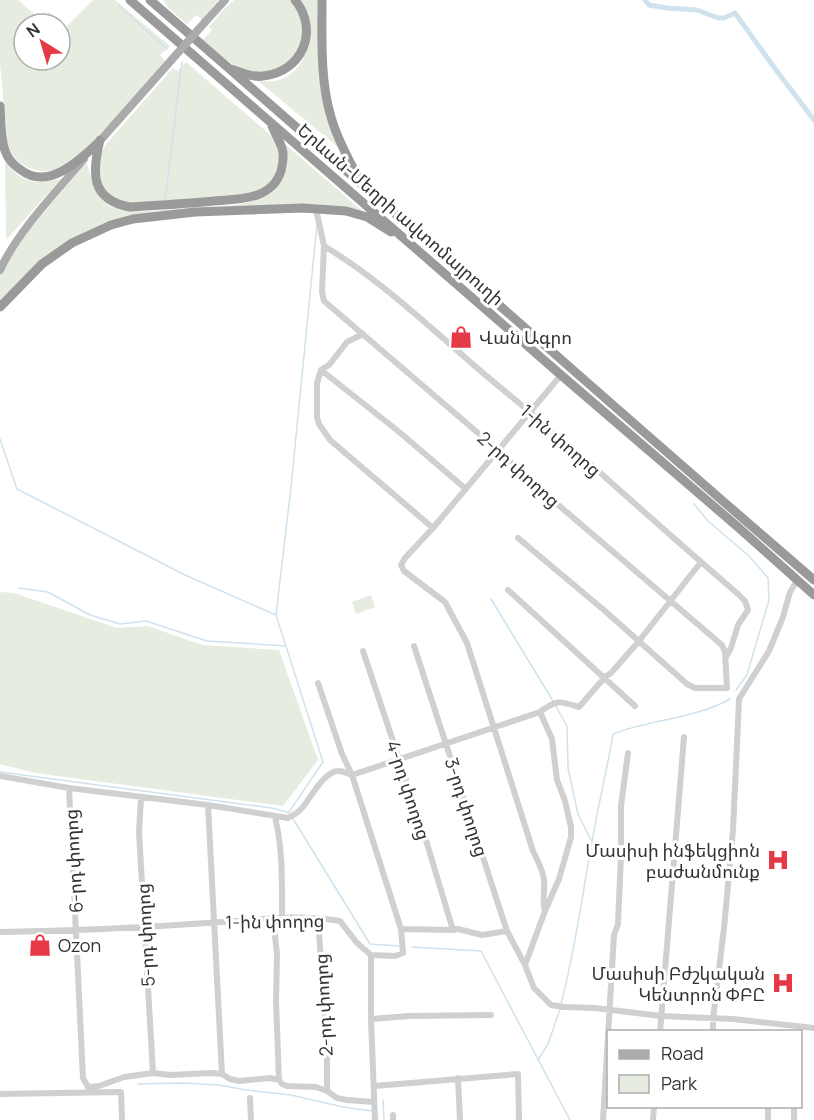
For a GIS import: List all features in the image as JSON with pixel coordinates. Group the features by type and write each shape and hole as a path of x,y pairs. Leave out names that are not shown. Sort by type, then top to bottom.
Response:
{"highway":[{"name":"Երևան-Մեղրի ավտոմայրուղի","path":"130,0 740,528 814,595"},
{"name":"Երևան-Մեղրի ավտոմայրուղի","path":"150,0 814,580"},
{"path":"158,0 167,14"},
{"path":"227,67 254,76 263,76 278,73 299,57 306,29 303,12 295,0"},
{"path":"322,0 324,81 327,104 340,142 362,184"},
{"path":"0,106 3,146 6,155 28,176 41,178 72,166 100,140"},
{"path":"100,140 95,159 95,175 99,189 113,202 129,207 220,201 253,197 264,193 279,177 282,168 282,148 271,124"},
{"path":"0,307 42,264 72,243 111,225 133,219 195,212 303,208 346,211 367,217 390,232 401,236"}],"main road":[{"path":"0,270 16,241 57,189 225,0"}],"street":[{"name":"2-րդ փողոց","path":"316,209 324,246 322,292 324,301 722,645 726,657"},
{"name":"1-ին փողոց","path":"324,246 369,276 583,457 745,601 748,610 738,625 726,657"},
{"path":"363,334 346,342 328,365 321,370 317,383 319,424 330,440 433,528"},
{"path":"321,370 398,431 465,489"},
{"path":"545,911 544,881 540,865 533,851 467,643 445,602 404,571 401,566 405,558 499,451 561,375"},
{"path":"518,538 687,684 695,688 727,688 740,696"},
{"path":"0,776 69,788 208,805 275,817 291,816 302,808 331,772 338,771 352,775 540,712 559,701 579,707 639,641 701,562"},
{"path":"713,1030 733,830 740,696 769,651 790,592 797,581"},
{"path":"508,590 636,706"},
{"name":"3-րդ փողոց","path":"414,646 507,931 534,988 551,1005 610,1010"},
{"name":"4-րդ փողոց","path":"363,651 453,930"},
{"path":"726,657 727,688"},
{"path":"318,683 342,754 352,775 401,929 403,953 395,956 371,955 375,1120"},
{"path":"525,965 545,911 560,879 571,837 565,801 557,780 552,739 540,712"},
{"path":"660,1030 684,737"},
{"path":"609,1030 614,935 618,924 621,806 628,753"},
{"name":"6-րդ փողոց","path":"69,788 83,1078 88,1090"},
{"name":"5-րդ փողոց","path":"141,798 139,832 153,1073"},
{"path":"208,805 222,1074"},
{"path":"275,817 282,883 282,917"},
{"name":"1-ին փողոց","path":"0,932 76,931 282,917 318,919 340,921 357,943 371,955"},
{"path":"273,918 277,954 279,1080"},
{"name":"2-րդ փողոց","path":"318,919 327,1044 327,1091"},
{"path":"401,929 458,929 482,934 507,931"},
{"path":"610,1010 661,1016 733,1019 791,1029 814,1028"},
{"path":"371,1019 491,1015"},
{"path":"603,1120 607,1057"},
{"path":"88,1090 124,1077 153,1073 170,1075 211,1073 222,1074 239,1081 270,1078 279,1080 287,1086 316,1087 337,1098 374,1101"},
{"path":"375,1086 518,1074 519,1120"},
{"path":"458,1078 460,1120"},
{"path":"0,1094 88,1090 121,1092 122,1120"},
{"path":"250,1098 251,1120"}],"green space":[{"path":"0,0 18,0 32,12 12,12 12,72 72,72 72,21 93,0 115,0 170,46 160,55 165,61 125,107 86,149 63,167 47,171 31,169 17,160 7,141 0,62"},
{"path":"163,0 218,0 202,19 196,15 187,24 169,9"},
{"path":"234,0 290,0 298,12 303,32 302,41 293,57 277,69 259,74 250,73 229,62 203,40 212,30 209,27"},
{"path":"300,0 318,0 326,117 338,147 258,81 270,82 282,79 290,75 302,61 309,43 311,25"},
{"path":"186,62 274,138 279,149 279,165 272,182 252,193 221,199 130,203 109,197 99,181 101,153 107,143 173,68 177,71"},
{"path":"285,144 368,216 347,210 196,212 108,226 43,260 0,300 0,274 17,244 86,163 100,198 117,209 144,211 228,206 253,201 274,191 287,167 288,153"},
{"path":"5,162 22,178 29,181 61,179 6,240"},
{"path":"0,592 14,593 117,628 148,626 202,645 279,650 318,760 283,806 35,773 0,764"},
{"path":"371,595 375,607 356,614 352,602"}],"waterway":[{"path":"645,0 649,5 697,10 718,18 735,13 814,120"},
{"path":"119,6 167,49"},
{"path":"165,201 182,62"},
{"path":"276,615 317,224"},
{"path":"0,439 17,489 185,575 276,615 323,762 289,812"},
{"path":"694,504 708,521 749,556 768,578 769,600 747,675 736,690"},
{"path":"19,588 48,592 90,615 120,624 146,621 207,641 286,646"},
{"path":"491,599 553,701"},
{"path":"561,1004 613,734 703,711 730,699"},
{"path":"555,705 567,726 568,768 578,814 591,840"},
{"path":"0,772 272,808 290,813"},
{"path":"292,817 370,944 399,946"},
{"path":"412,947 481,951 570,1120"},
{"path":"538,1060 548,1044 560,1009"},
{"path":"138,1084 219,1085 291,1095 371,1111"},
{"path":"383,1100 384,1120"}],"place":[{"name":"Վան Ագրո","path":"461,337"},
{"name":"Մասիսի ինֆեկցիոն բաժանմունք","path":"778,860"},
{"name":"Ozon","path":"40,945"},
{"name":"Մասիսի Բժշկական Կենտրոն ՓԲԸ","path":"783,983"}]}
